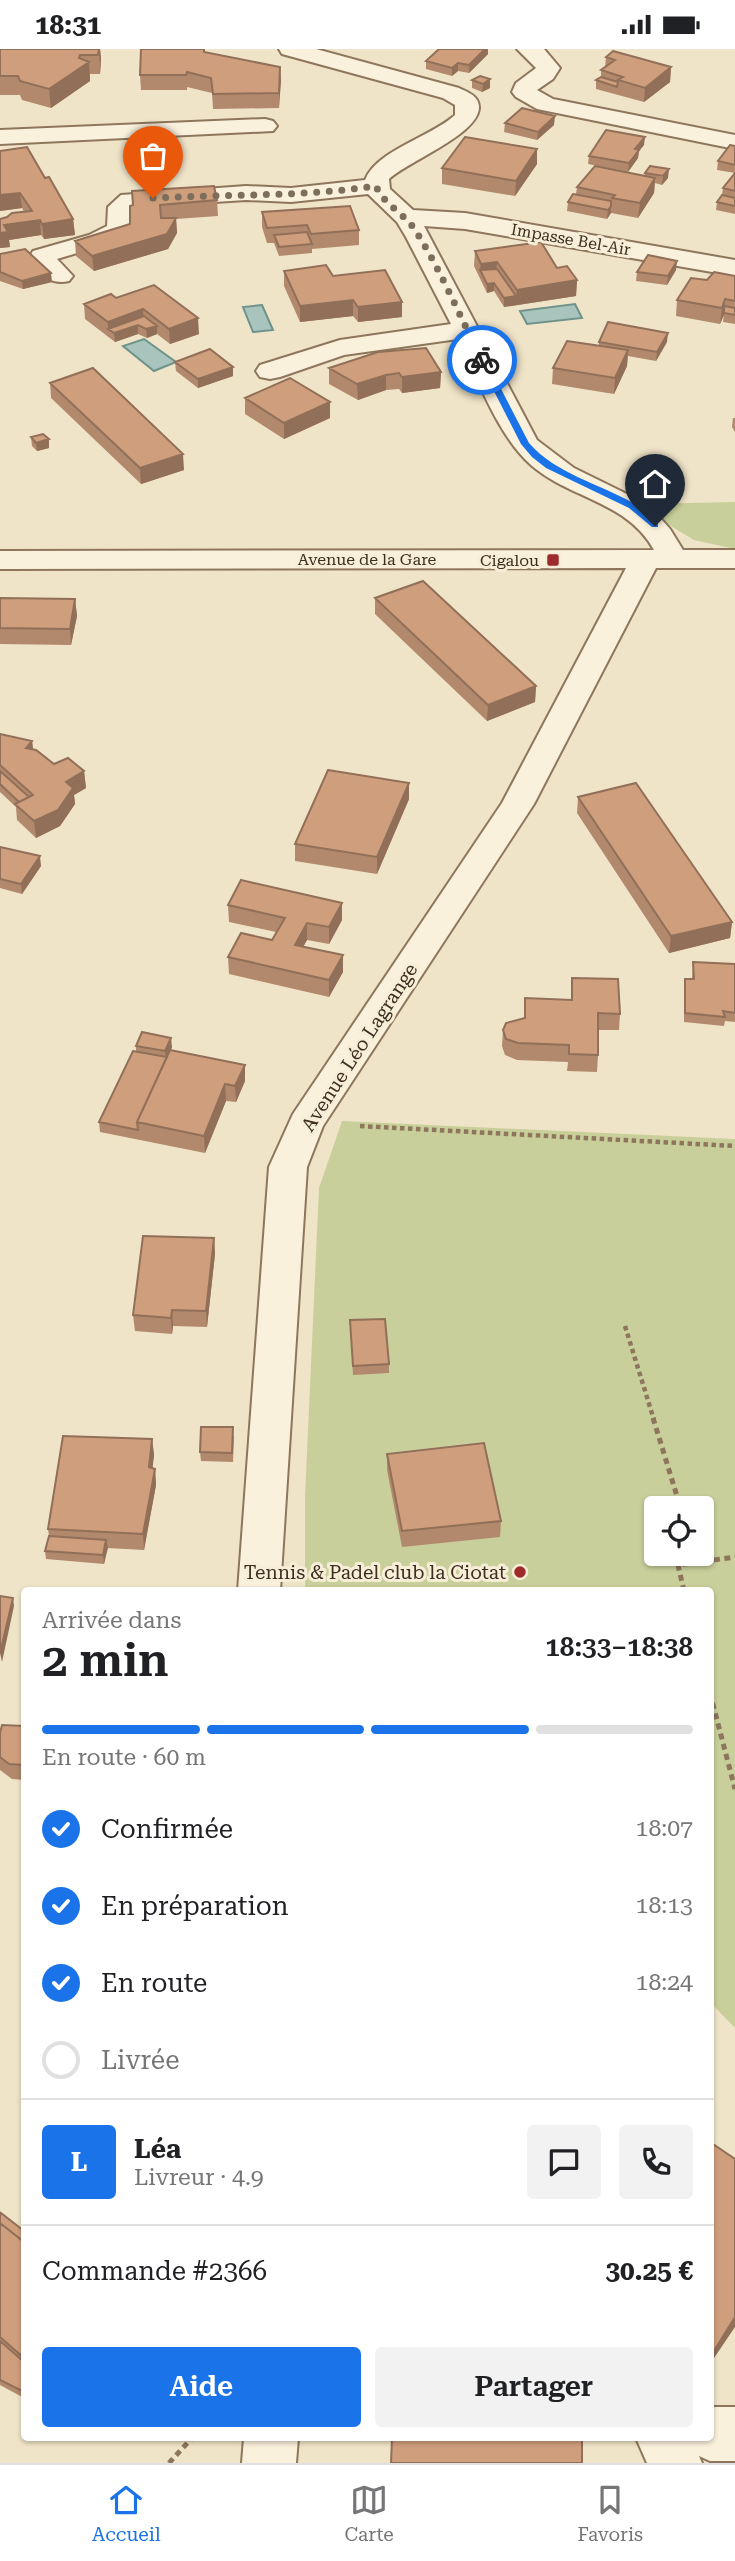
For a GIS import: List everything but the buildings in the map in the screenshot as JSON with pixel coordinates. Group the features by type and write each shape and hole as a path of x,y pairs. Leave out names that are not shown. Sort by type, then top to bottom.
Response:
{"street":[{"path":"290,49 451,93 467,102 467,117 458,126 398,159 384,170 376,186"},
{"path":"528,49 538,55 548,68 545,74 524,88 524,92 531,98 569,110 735,142"},
{"path":"0,137 265,126"},
{"path":"376,186 384,199 407,217 525,444 549,466 632,506 655,526 658,560"},
{"path":"60,277 41,259 42,255 102,239 116,232 120,226 120,208 130,200 246,193 291,195 376,186"},
{"name":"Impasse Bel-Air","path":"407,217 465,221 735,268"},
{"path":"270,371 340,348 467,330"},
{"name":"Avenue de la Gare","path":"0,560 735,559"},
{"name":"Avenue Léo Lagrange","path":"259,1587 288,1167 306,1123 518,804 640,571 658,560"},
{"path":"714,2434 735,2434"},
{"path":"269,2463 271,2441"},
{"path":"664,2441 675,2463"}],"path":[{"path":"306,1123 735,1146"},
{"path":"625,1326 677,1496"},
{"path":"714,1560 735,1557"},
{"path":"678,1566 683,1587"},
{"path":"714,1708 735,1789"},
{"path":"169,2463 189,2441"}],"green space":[{"path":"735,502 735,549 694,540 641,508 640,504"},
{"name":"Tennis & Padel club la Ciotat","path":"342,1121 735,1139 735,2028 714,2006 714,1587 305,1587 305,1497 319,1188"}],"water":[{"path":"575,304 582,318 527,324 520,311"},
{"path":"262,305 273,330 253,332 243,307"},
{"path":"144,339 176,362 154,371 123,346"}],"way so far":[{"path":"153,198 246,193 291,195 376,186 384,199 407,217 482,360"}],"place":[{"name":"Cigalou","path":"553,560"},
{"name":"Tennis & Padel club la Ciotat","path":"520,1572"}],"route":[{"path":"482,360 525,444 535,455 549,466 632,506 655,526"}]}
